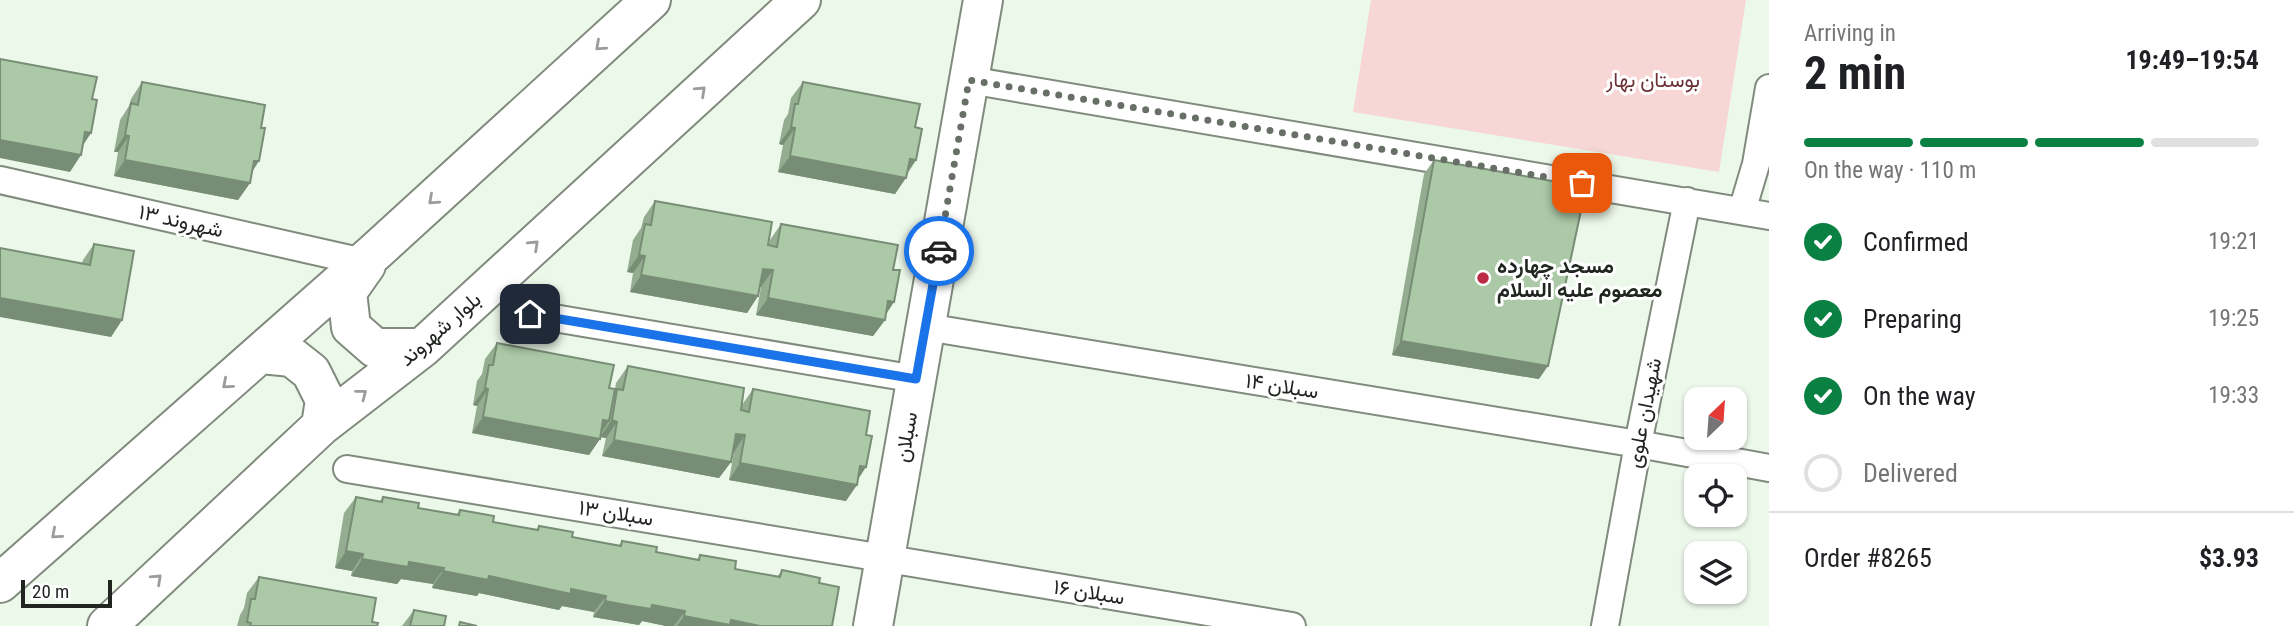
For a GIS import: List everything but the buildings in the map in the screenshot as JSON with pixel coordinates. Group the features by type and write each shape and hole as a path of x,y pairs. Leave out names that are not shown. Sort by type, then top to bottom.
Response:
{"main road":[{"name":"بلوار شهروند","path":"107,626 321,426 422,348 801,0"},
{"name":"سبلان","path":"873,626 983,0"},
{"path":"0,583 369,257 646,1"},
{"path":"369,257 348,292 351,327 375,348 422,348"},
{"path":"261,354 292,357 311,372 325,400 321,426"}],"street":[{"path":"969,80 1769,216"},
{"path":"1742,211 1756,164 1769,88"},
{"name":"شهروند ۱۳","path":"0,180 369,257"},
{"name":"شهیدان علوی","path":"1605,626 1687,201"},
{"path":"530,314 916,379"},
{"name":"سبلان ۱۴","path":"926,327 1769,468"},
{"name":"سبلان ۱۳","path":"347,469 885,558"},
{"name":"سبلان ۱۶","path":"885,558 1292,626"}],"green space":[{"name":"بوستان بهار","path":"1371,0 1746,0 1719,172 1353,112"}],"way so far":[{"path":"939,251 969,80 1582,183"}],"place":[{"name":"مسجد چهارده معصوم علیه السلام","path":"1483,278"}],"route":[{"path":"530,314 916,379 939,251"}]}
